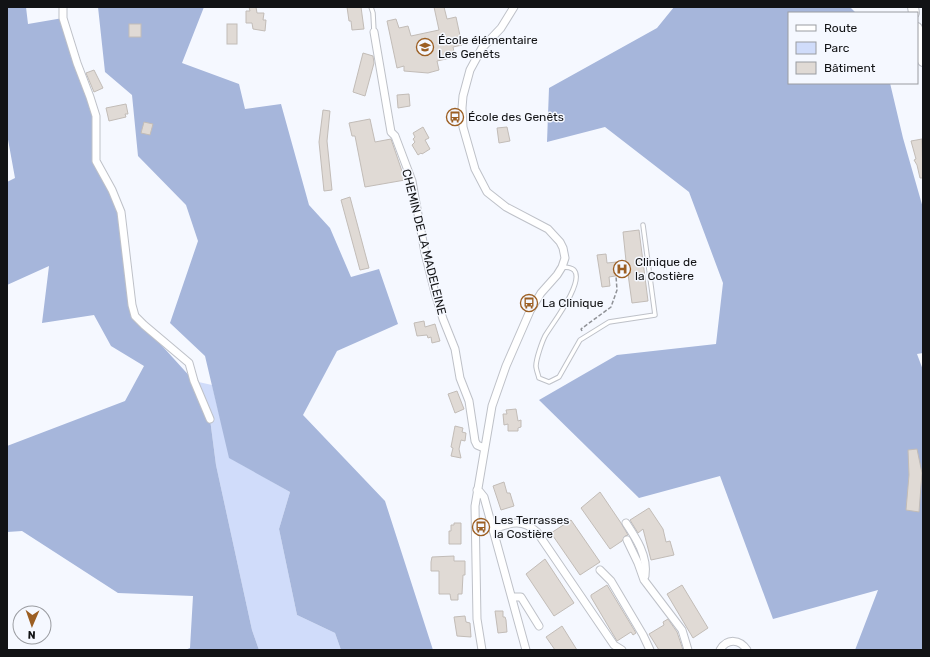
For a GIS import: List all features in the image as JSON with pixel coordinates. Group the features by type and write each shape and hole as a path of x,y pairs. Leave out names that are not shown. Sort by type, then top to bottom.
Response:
{"street":[{"path":"63,7 63,18 77,64 90,96 96,116 96,161 112,190 121,212 132,305 135,316 189,363 194,381 210,419"},
{"path":"482,650 477,618 474,526 477,490 494,399 509,359 533,306 541,293 557,275 564,263 562,245 548,229 506,207 487,192 475,169 463,127 463,96 470,70 482,48 501,28 514,7"},
{"name":"CHEMIN DE LA MADELEINE","path":"374,32 391,132 395,136 412,182 425,252 443,319 455,349 460,378 469,401 475,441 477,445 484,448"},
{"path":"918,33 923,60"},
{"path":"477,490 482,494 493,529 526,650"},
{"path":"626,522 637,539 643,555 646,571 644,580"},
{"path":"493,529 517,523 524,523 531,526 537,532 614,646 622,650"},
{"path":"627,540 644,580 682,630 688,650"},
{"path":"600,570 611,581 643,635 650,650"},
{"path":"512,597 521,597 539,626"},
{"path":"720,650 725,643 730,641 741,643 747,650"}],"lane":[{"name":"CHEMIN DE LA MADELEINE","path":"371,7 373,13 374,32"},
{"path":"562,267 572,268 575,271 575,283 567,300 545,337 536,365 539,378 550,382 559,377 580,340 585,336 609,322 655,315 643,225"}],"path":[{"path":"585,336 581,329 611,307 617,290 616,276"}],"green space":[{"path":"194,381 212,385 230,458 290,492 279,529 297,615 335,633 341,650 259,650 252,630 216,465 210,419"}],"shaded area":[{"path":"7,7 26,7 28,24 63,18 96,116 96,161 121,212 135,316 194,381 210,419 216,465 252,630 259,650 185,650 190,648 193,596 118,593 22,531 7,532 7,446 125,401 144,366 111,346 94,315 42,323 49,266 7,285 7,182 15,178 7,134"},
{"path":"98,7 204,7 182,63 239,84 245,109 281,104 309,205 330,228 351,277 379,269 398,324 337,351 303,415 385,501 433,650 341,650 335,633 297,615 279,529 290,492 229,458 205,356 170,323 198,241 186,205 138,156 132,95 105,72"},
{"path":"674,7 850,7 855,12 788,12 788,84 890,84 903,138 923,208 923,353 917,354 923,370 923,650 855,650 878,590 773,619 720,476 639,498 539,400 617,355 716,344 723,283 689,192 605,127 547,142 549,88 657,28"}],"building":[{"path":"249,7 256,7 257,13 264,13 263,20 266,20 265,31 253,29 252,23 246,23 246,11 250,11"},
{"path":"347,7 361,7 364,29 352,30"},
{"path":"434,7 444,7 447,19 456,17 462,45 453,47 455,57 437,61 439,70 428,73 404,71 404,66 397,68 387,21 396,19 399,28 408,26 411,36 439,30"},
{"path":"129,24 141,24 141,37 129,37"},
{"path":"227,24 237,24 237,44 227,44"},
{"path":"363,53 373,56 374,63 365,96 353,92"},
{"path":"94,70 103,88 94,92 86,73"},
{"path":"409,94 410,106 398,108 397,95"},
{"path":"126,104 128,114 125,114 126,117 109,121 106,108"},
{"path":"323,110 330,111 327,141 332,190 324,191 319,142"},
{"path":"370,119 375,142 391,139 405,180 365,187 355,136 352,136 349,123"},
{"path":"144,122 153,124 150,135 141,133"},
{"path":"423,127 429,138 425,140 430,149 418,155 412,145 415,142 413,139 415,137 413,133"},
{"path":"507,127 510,141 499,143 497,128"},
{"path":"922,139 923,178 920,178 917,165 914,160 916,159 911,141"},
{"path":"350,197 369,268 360,270 341,200"},
{"name":"Clinique de la Costière","path":"639,230 648,301 632,303 628,274 609,277 610,286 602,287 597,255 606,254 607,263 626,261 623,232"},
{"path":"424,321 425,327 435,324 440,341 432,343 431,337 428,338 427,335 417,336 414,323"},
{"path":"457,391 464,409 455,413 448,394"},
{"path":"516,409 518,421 521,420 521,427 518,428 518,431 508,431 508,424 504,425 503,414 507,414 506,410"},
{"path":"455,426 463,428 462,432 466,433 465,441 461,440 459,449 461,458 451,456"},
{"path":"917,449 922,473 919,512 906,510 909,475 908,450"},
{"path":"504,482 507,493 510,493 514,506 501,510 493,486"},
{"path":"600,492 628,535 610,549 581,508"},
{"path":"649,508 663,529 666,542 670,541 674,555 651,560 643,529 638,533 630,520"},
{"path":"571,520 600,562 580,575 551,533"},
{"path":"454,523 461,523 461,544 449,544 449,531 451,531 451,525 454,525"},
{"path":"454,556 454,561 465,561 465,575 463,575 462,594 458,594 458,600 451,600 450,594 439,594 439,571 431,571 432,557"},
{"path":"545,559 574,603 554,616 526,574"},
{"path":"607,585 636,633 633,635 631,632 617,641 591,597 591,595"},
{"path":"682,585 708,628 693,638 667,594"},
{"path":"495,611 503,611 503,617 505,617 506,620 507,632 498,633"},
{"path":"465,616 466,622 470,623 471,637 457,636 454,617"},
{"path":"668,619 677,632 683,650 659,650 649,634 664,625 663,622"},
{"path":"562,626 577,650 555,650 546,637"}],"place":[{"name":"École élémentaire Les Genêts","path":"425,47"},
{"name":"École des Genêts","path":"455,117"},
{"name":"Clinique de la Costière","path":"622,269"},
{"name":"La Clinique","path":"529,303"},
{"name":"Les Terrasses la Costière","path":"481,527"}]}
